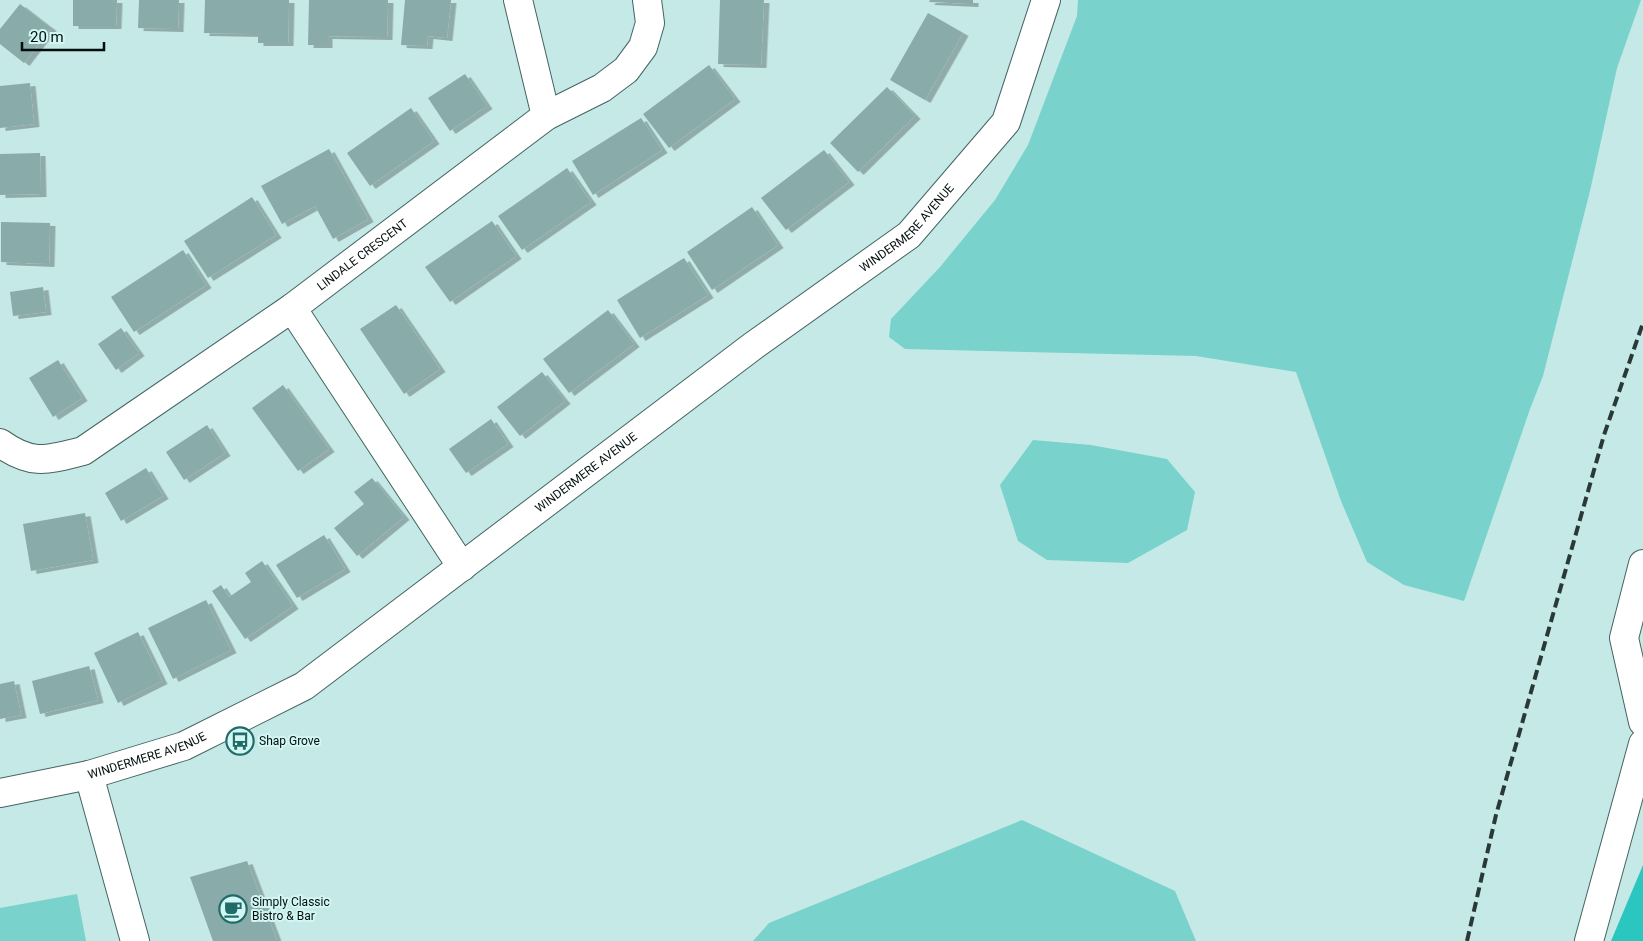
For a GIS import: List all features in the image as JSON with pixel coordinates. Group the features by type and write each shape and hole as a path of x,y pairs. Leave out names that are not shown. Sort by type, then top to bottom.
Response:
{"street":[{"path":"518,0 546,116"},
{"name":"LINDALE CRESCENT","path":"0,443 26,459 51,459 83,451 292,308 546,116 602,88 626,70 642,46 650,23 647,0"},
{"name":"WINDERMERE AVENUE","path":"0,793 89,775 184,746 304,686 753,346 908,235 1006,122 1046,0"},
{"path":"292,308 462,567"},
{"path":"1643,564 1624,638 1643,722"},
{"path":"1590,941 1643,744"},
{"path":"89,775 135,941"}],"shaded area":[{"path":"1078,0 1641,0 1617,68 1590,191 1543,376 1464,601 1404,585 1367,562 1341,501 1296,372 1196,356 905,349 889,337 891,319 940,267 995,200 1028,145 1077,16"},
{"path":"1033,440 1091,445 1167,459 1195,492 1187,530 1128,563 1047,560 1018,541 1000,485"},
{"path":"1022,820 1175,891 1196,941 753,941 769,923"},
{"path":"1643,865 1643,941 1611,941"},
{"path":"77,894 86,941 0,941 0,908"}],"building":[{"path":"73,0 117,0 116,26 73,26"},
{"path":"139,0 179,0 178,29 138,28"},
{"path":"205,0 289,0 288,43 258,43 258,34 204,33"},
{"path":"309,0 388,0 387,37 327,36 327,45 308,45"},
{"path":"405,0 451,0 447,38 428,36 427,46 401,45"},
{"path":"720,0 764,0 761,65 718,64"},
{"path":"930,0 973,0 973,4 929,2"},
{"path":"20,4 51,28 24,63 0,44 0,29"},
{"path":"928,13 963,33 925,100 890,80"},
{"path":"709,65 735,99 669,148 643,114"},
{"path":"465,74 487,106 450,131 428,98"},
{"path":"30,83 34,124 0,128 0,86"},
{"path":"887,87 915,116 858,172 830,143"},
{"path":"411,108 434,141 370,186 347,153"},
{"path":"641,118 662,150 593,195 572,161"},
{"path":"329,149 368,219 333,239 315,206 282,224 261,186"},
{"path":"824,150 849,182 786,230 761,198"},
{"path":"40,153 41,194 0,195 0,154"},
{"path":"567,168 591,202 522,250 498,216"},
{"path":"252,197 276,235 208,278 184,241"},
{"path":"752,207 778,245 712,290 687,252"},
{"path":"492,221 516,256 450,302 425,267"},
{"path":"1,222 50,223 49,264 1,262"},
{"path":"183,250 206,285 134,332 111,297"},
{"path":"684,258 708,295 640,338 617,300"},
{"path":"43,287 46,312 13,316 10,292"},
{"path":"396,305 440,369 404,394 360,329"},
{"path":"608,310 634,344 569,393 543,359"},
{"path":"121,328 139,353 116,370 98,344"},
{"path":"58,360 82,398 53,417 29,378"},
{"path":"542,372 565,401 520,436 497,407"},
{"path":"283,385 329,449 298,471 252,408"},
{"path":"491,419 508,444 466,473 449,449"},
{"path":"207,425 225,453 184,480 166,452"},
{"path":"146,468 163,496 121,521 105,493"},
{"path":"372,478 404,517 357,556 334,528 364,504 354,492"},
{"path":"85,513 93,560 31,571 23,524"},
{"path":"324,535 345,569 297,598 276,565"},
{"path":"262,561 293,606 245,639 212,591 221,585 229,597 251,582 245,573"},
{"path":"206,600 231,650 173,679 148,628"},
{"path":"138,632 162,681 118,703 94,653"},
{"path":"89,666 98,700 40,714 32,681"},
{"path":"14,681 21,715 0,719 0,684"},
{"name":"Simply Classic Bistro & Bar","path":"247,861 277,941 213,941 190,877"}],"railway":[{"path":"1467,941 1496,815 1604,435 1643,323"}],"place":[{"name":"Shap Grove","path":"240,741"},
{"name":"Simply Classic Bistro & Bar","path":"233,909"}]}
